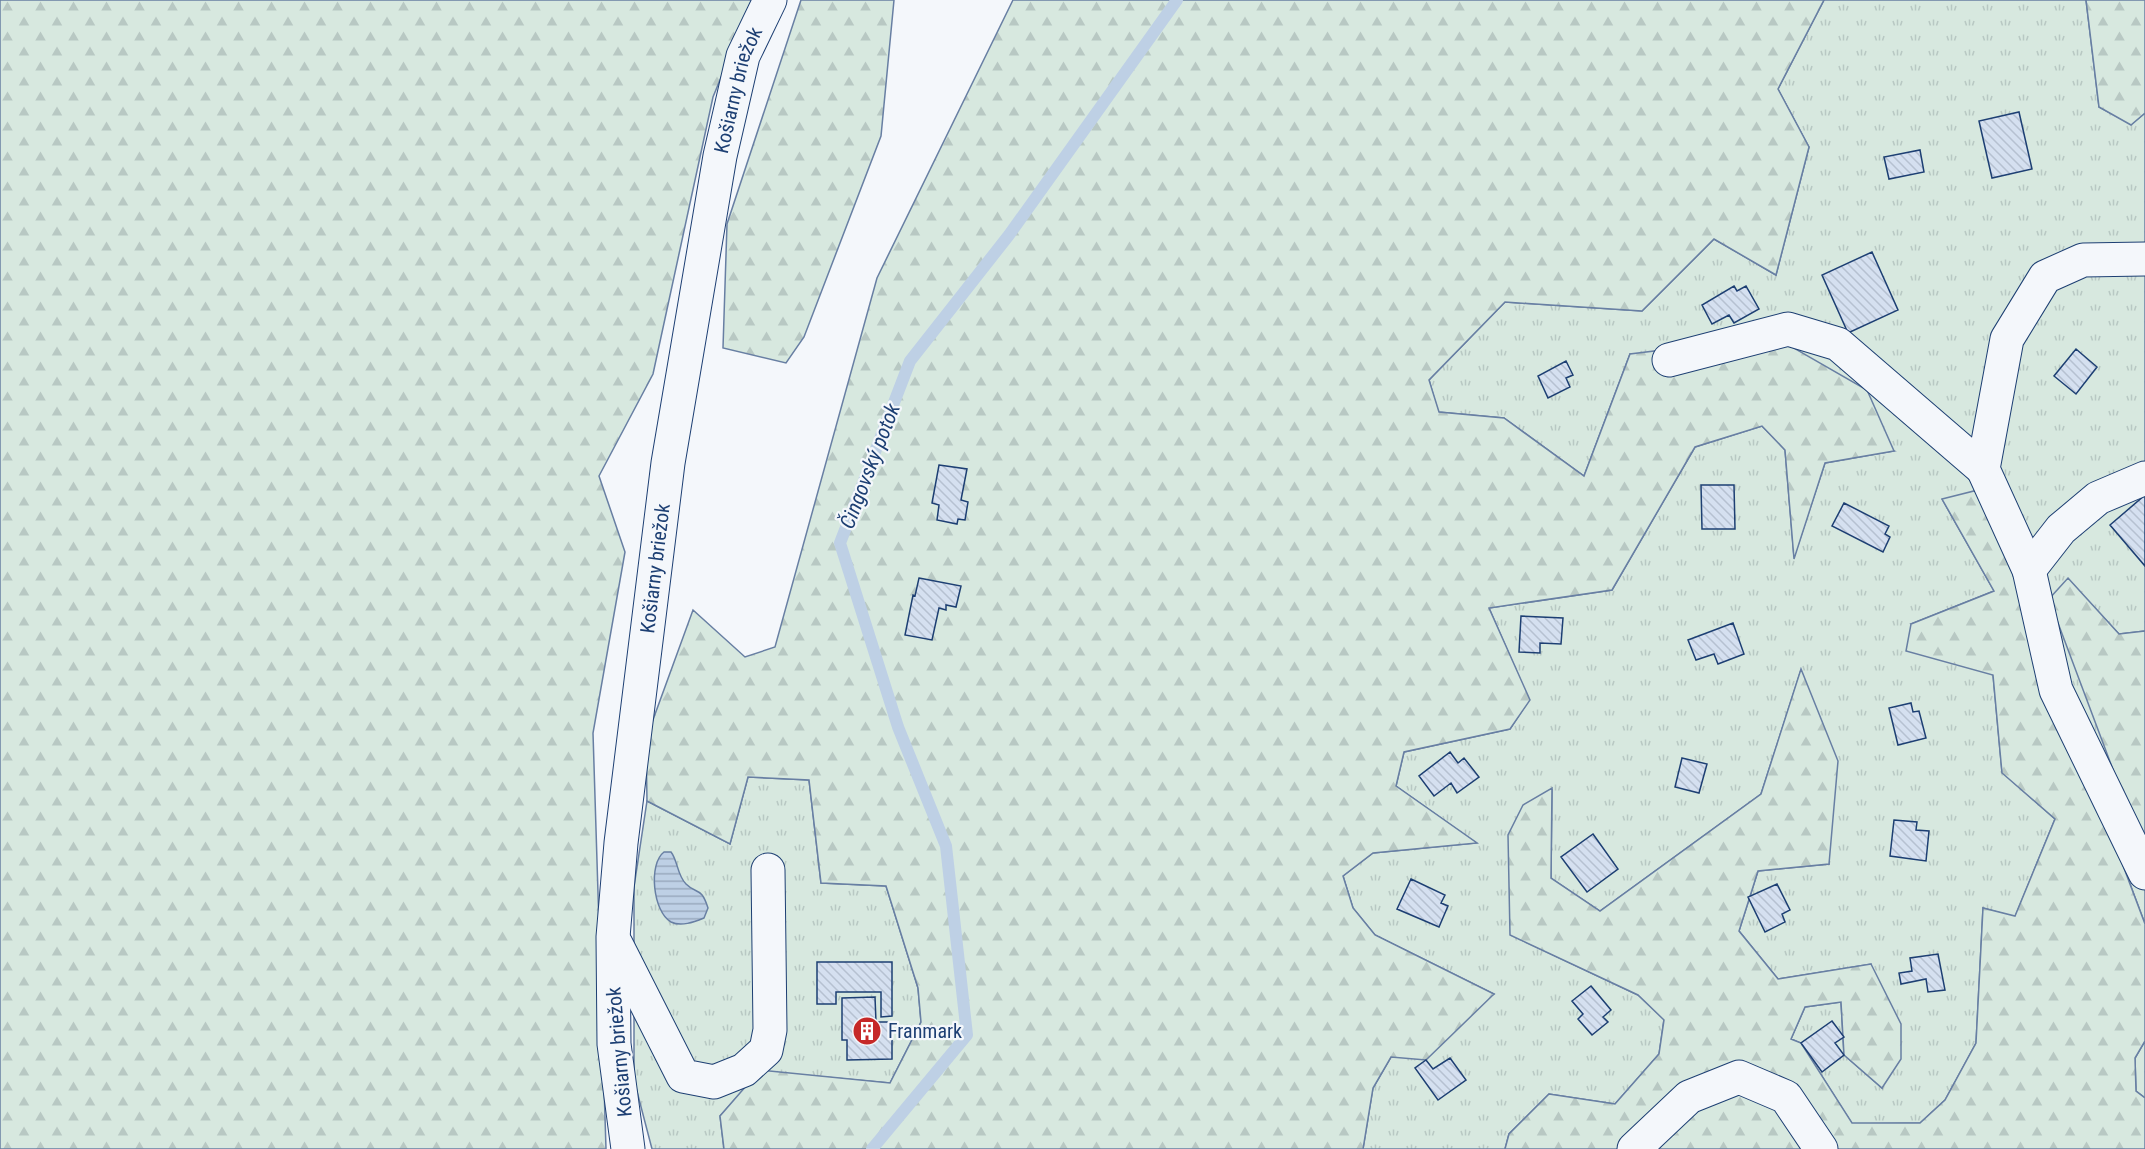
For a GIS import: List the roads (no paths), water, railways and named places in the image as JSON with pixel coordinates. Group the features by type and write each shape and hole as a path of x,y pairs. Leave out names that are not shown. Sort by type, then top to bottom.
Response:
{"street":[{"name":"Košiarny briežok","path":"628,1149 614,1044 613,937 621,843 668,464 720,156 743,56 770,0"},
{"path":"1983,469 2007,339 2045,278 2083,260 2145,259"},
{"path":"1669,360 1788,329 1838,344 1983,469 2029,570 2056,690 2145,873"},
{"path":"2029,570 2061,529 2098,498 2145,478"},
{"path":"613,937 683,1076 714,1082 744,1070 766,1050 770,1030 768,870"},
{"path":"1634,1149 1689,1097 1739,1077 1786,1097 1821,1149"}],"water":[{"path":"664,852 671,852 683,880 703,897 708,908 704,918 679,924 671,922 660,909 654,877 659,858"}],"waterway":[{"name":"Čingovský potok","path":"872,1149 967,1035 946,846 898,727 840,543 910,361 1009,235 1177,0"}],"place":[{"name":"Franmark","path":"867,1031"}]}
